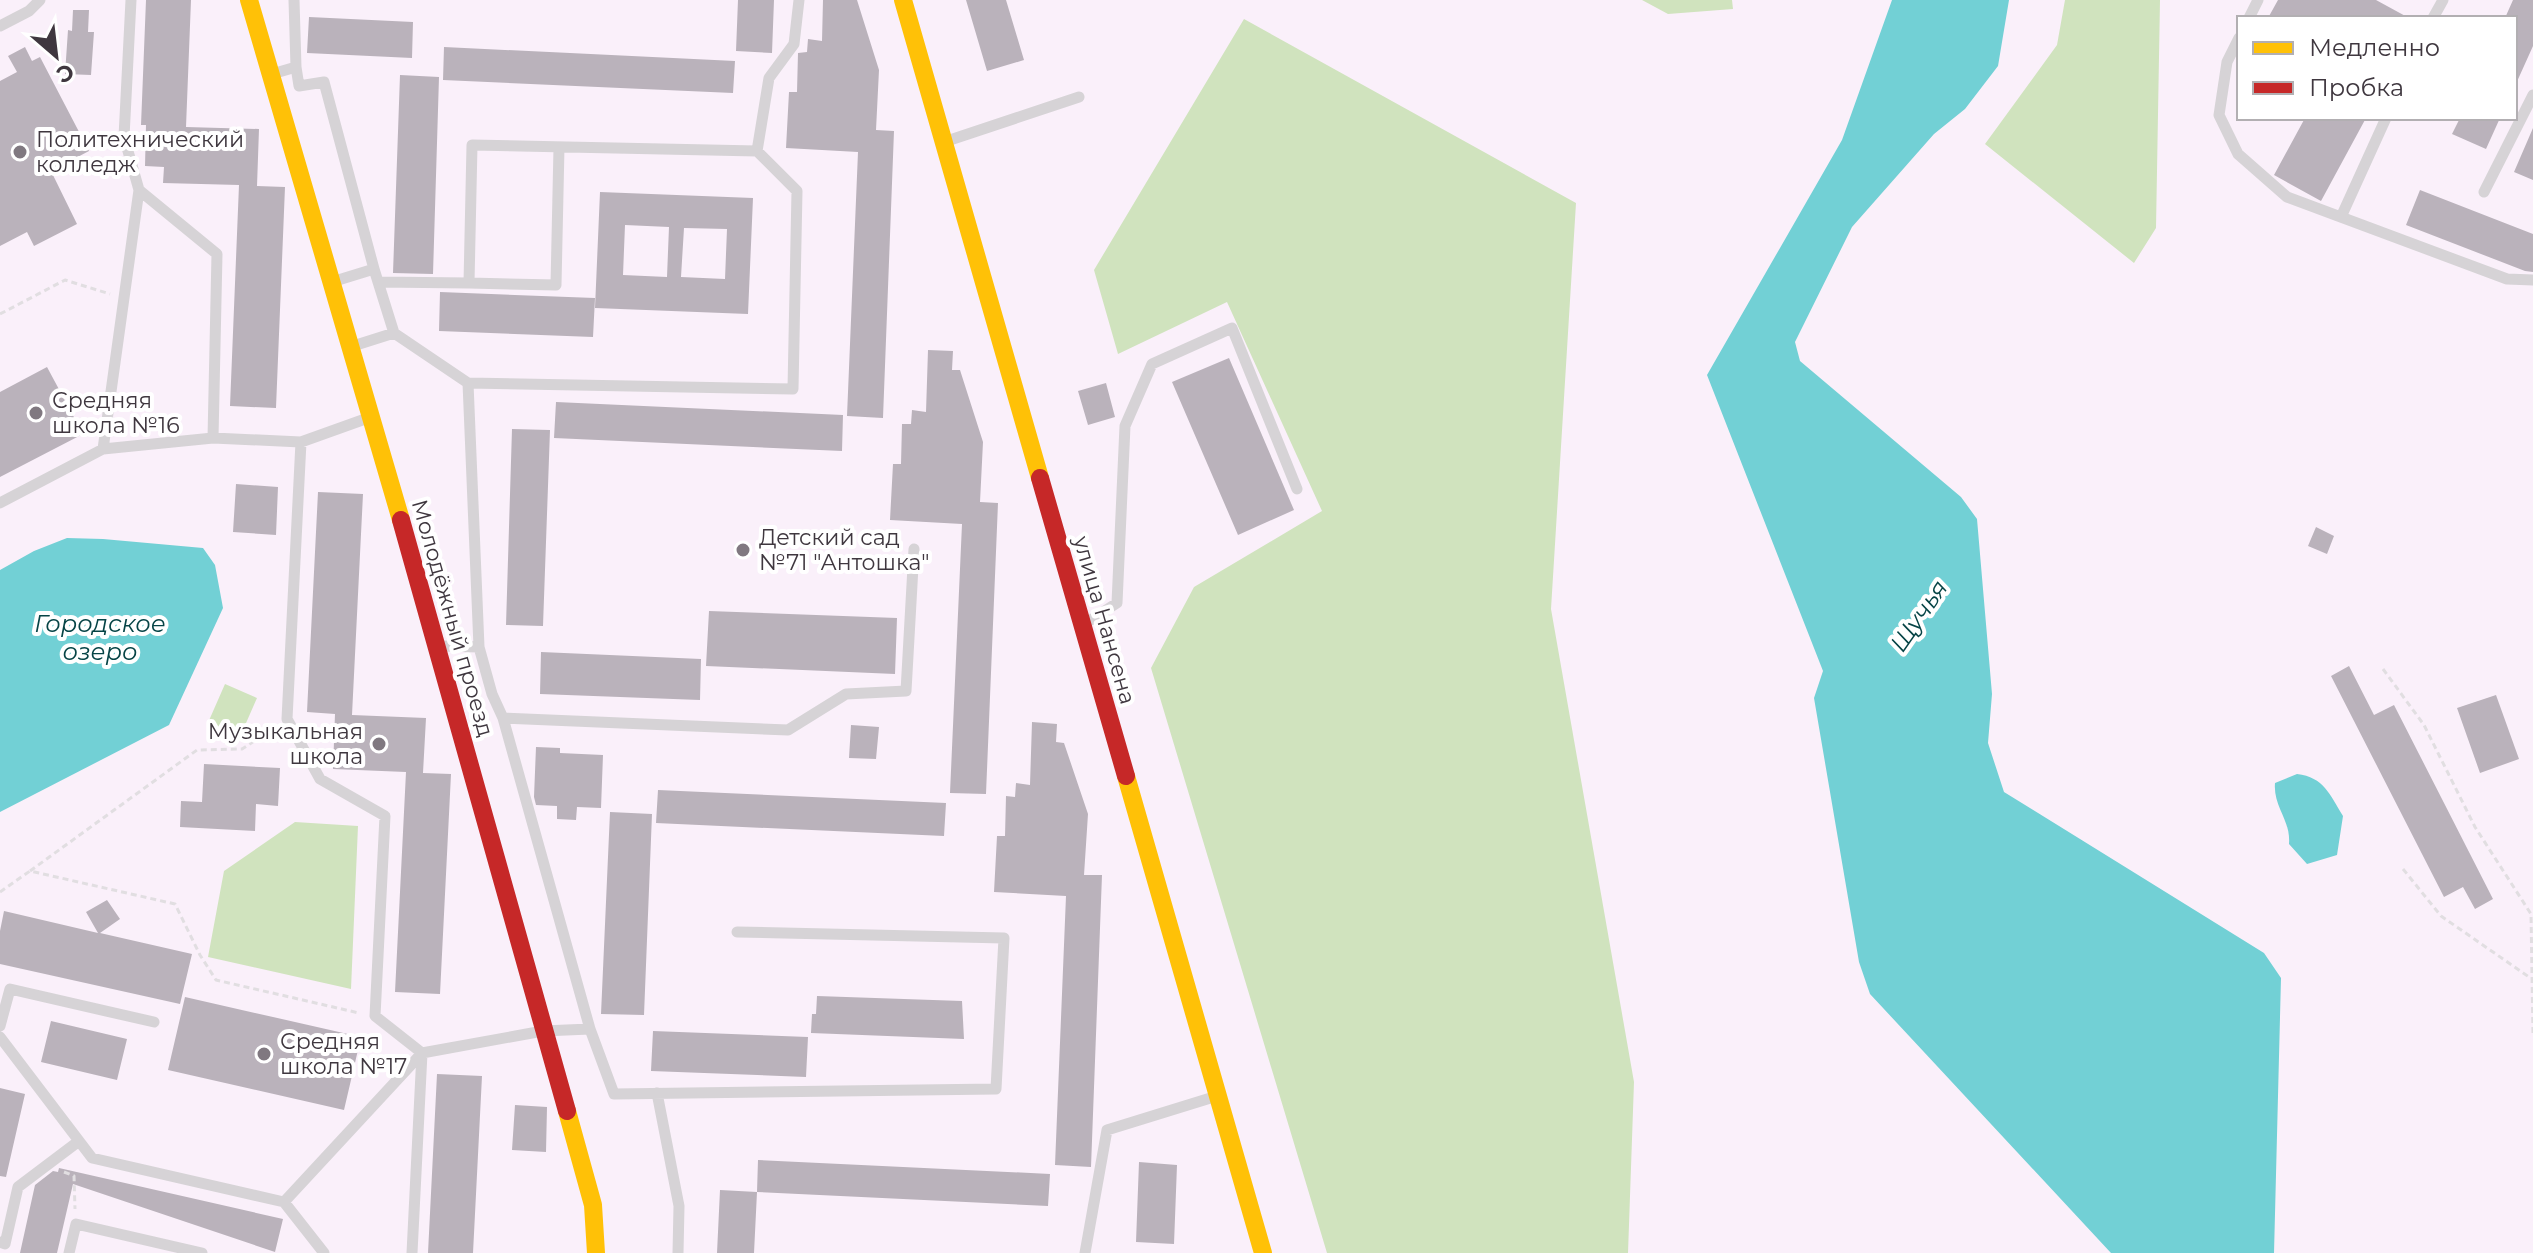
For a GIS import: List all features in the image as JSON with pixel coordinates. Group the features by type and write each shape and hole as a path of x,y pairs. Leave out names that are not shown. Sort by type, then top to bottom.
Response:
{"street":[{"name":"Молодёжный проезд","path":"249,0 438,645 593,1205 596,1253"},
{"name":"улица Нансена","path":"903,0 1263,1253"}],"lane":[{"path":"0,26 29,11 40,0"},
{"path":"103,449 139,190 124,137 131,0"},
{"path":"294,0 299,86 324,82 394,333 468,383 793,389 797,191 757,151 472,145 469,283"},
{"path":"757,151 769,78 794,44 799,0"},
{"path":"2237,42 2227,62 2219,115 2238,154 2287,197 2507,279 2533,280"},
{"path":"270,74 296,67"},
{"path":"2484,192 2533,95"},
{"path":"943,142 1079,97"},
{"path":"2341,217 2385,120"},
{"path":"379,282 556,285 559,147"},
{"path":"139,190 217,254 213,438"},
{"path":"330,283 374,269"},
{"path":"1082,626 1117,603 1125,426 1152,364 1232,328 1297,489"},
{"path":"349,347 394,333"},
{"path":"468,383 479,647 492,694 503,718 590,1029 614,1094 996,1089 1004,938 737,932"},
{"path":"0,503 103,449 213,438 301,442 369,417"},
{"path":"301,442 287,719 320,779 385,816 375,1016 422,1053"},
{"path":"503,718 788,730 846,694 906,691 914,549"},
{"path":"438,645 479,647"},
{"path":"0,1026 10,989 154,1022"},
{"path":"284,1202 422,1053 543,1031 590,1029"},
{"path":"0,1037 92,1158 284,1202 324,1253"},
{"path":"412,1253 422,1053"},
{"path":"657,1093 679,1206 678,1253"},
{"path":"1085,1253 1107,1130 1217,1096"},
{"path":"3,1246 18,1187 79,1141"},
{"path":"69,1253 76,1224 202,1253"}],"path":[{"path":"0,314 65,280 124,298"},
{"path":"2383,669 2424,725 2475,827 2531,914 2533,1035"},
{"path":"0,892 197,750 242,749 287,719"},
{"path":"2403,869 2441,916 2531,978"},
{"path":"30,871 175,904 216,980 375,1016"},
{"path":"45,1166 74,1176 76,1224"}],"green space":[{"path":"1642,0 1732,0 1733,9 1668,14"},
{"path":"2065,0 2160,0 2156,228 2134,263 1985,144 2057,45"},
{"path":"1244,19 1576,203 1551,609 1634,1082 1628,1253 1327,1253 1151,668 1194,587 1322,511 1227,302 1118,354 1094,270"},
{"path":"225,684 257,698 239,739 207,725"},
{"path":"295,822 358,826 351,989 208,957 224,871"}],"water":[{"name":"Щучья","path":"1892,0 2009,0 1998,66 1965,109 1934,134 1852,227 1795,342 1800,361 1961,497 1977,519 1992,694 1988,743 2004,792 2264,953 2281,978 2274,1253 2111,1253 1870,994 1859,962 1814,698 1823,671 1707,375 1842,140"},
{"name":"Городское озеро","path":"67,538 203,548 215,565 223,608 169,725 0,812 0,570 34,551"},
{"path":"2297,774 2320,783 2343,816 2337,855 2307,864 2289,844 2275,792 2275,783"}],"building":[{"path":"146,0 191,0 186,127 259,129 257,186 285,187 276,408 230,406 239,185 163,183 164,167 145,166 146,125 141,125"},
{"path":"738,0 774,0 772,53 736,51"},
{"path":"823,0 857,0 879,70 876,130 894,131 883,418 847,416 858,152 786,148 789,92 797,92 798,53 807,52 808,39 822,41"},
{"path":"966,0 1006,0 1024,60 987,71"},
{"path":"2278,0 2376,0 2405,16 2269,16"},
{"path":"2513,0 2533,0 2533,46 2517,82 2517,16 2506,16"},
{"path":"73,10 89,10 88,32 94,32 91,75 65,74 68,30 72,31"},
{"path":"309,17 413,22 412,58 307,53"},
{"path":"25,47 32,61 40,57 89,151 51,171 77,224 34,246 27,232 0,246 0,81 17,72 8,56"},
{"path":"444,47 735,61 733,93 443,80"},
{"path":"400,75 439,77 433,274 393,273"},
{"path":"2304,120 2365,120 2321,201 2274,175"},
{"path":"2459,120 2499,120 2486,149 2452,134"},
{"path":"2533,128 2533,180 2514,172"},
{"path":"2420,190 2533,234 2533,272 2406,225"},
{"path":"600,192 753,198 748,314 595,308","holes":["625,225 669,227 667,277 623,275","684,228 727,229 725,279 681,277"]},
{"path":"440,292 595,298 593,337 439,331"},
{"path":"928,350 953,351 952,370 960,370 983,442 980,502 998,503 986,794 950,793 962,524 890,520 893,464 901,464 902,424 911,424 912,410 926,412"},
{"path":"1229,358 1294,510 1238,535 1172,382"},
{"name":"Средняя школа №16","path":"47,367 83,434 0,477 0,392"},
{"path":"1106,383 1115,417 1088,425 1078,391"},
{"path":"556,402 843,415 842,451 554,438"},
{"path":"512,429 550,430 543,626 506,625"},
{"path":"236,484 278,487 276,535 233,532"},
{"path":"318,492 363,494 352,715 426,718 423,773 451,774 440,994 395,992 406,772 333,769 335,714 307,712"},
{"path":"2316,527 2334,536 2327,554 2308,546"},
{"path":"709,611 897,618 895,674 706,666"},
{"path":"541,652 701,659 700,700 540,694"},
{"path":"2349,666 2374,715 2394,705 2493,899 2475,909 2463,887 2444,897 2331,676"},
{"path":"2496,695 2519,759 2480,773 2457,708"},
{"path":"1032,722 1057,724 1056,742 1064,743 1088,814 1084,875 1102,875 1091,1167 1055,1165 1066,896 994,892 997,836 1005,836 1006,796 1015,797 1016,783 1030,785"},
{"path":"851,725 879,727 876,759 849,758"},
{"path":"536,747 560,748 560,753 603,755 601,808 577,807 576,820 557,819 557,806 536,805"},
{"path":"204,764 280,768 278,806 256,804 255,831 180,827 181,801 202,802"},
{"path":"658,790 946,803 944,836 656,823"},
{"path":"610,812 652,814 644,1015 601,1014"},
{"path":"107,900 120,919 100,933 192,954 180,1004 0,964 0,931 4,911 98,933 86,912"},
{"path":"817,996 962,1001 964,1039 811,1033"},
{"name":"Средняя школа №17","path":"185,997 361,1037 344,1110 168,1070"},
{"path":"51,1021 127,1039 117,1080 41,1062"},
{"path":"653,1031 808,1037 806,1077 651,1071"},
{"path":"437,1074 482,1076 473,1253 428,1253"},
{"path":"0,1088 25,1094 6,1177 0,1176"},
{"path":"515,1105 547,1107 546,1152 512,1150"},
{"path":"758,1160 1050,1174 1048,1206 757,1192"},
{"path":"1139,1162 1177,1165 1174,1244 1136,1242"},
{"path":"59,1168 283,1219 275,1252 73,1184 57,1253 20,1253 35,1185 53,1171 58,1172"},
{"path":"720,1190 757,1192 754,1253 717,1253"}],"traffic: slow":[{"path":"249,0 401,520"},
{"path":"903,0 1040,478"},
{"path":"1126,776 1263,1253"},
{"path":"567,1111 593,1205 596,1253"}],"traffic: jam":[{"path":"1040,478 1126,776"},
{"path":"401,520 567,1111"}],"place":[{"name":"Политехнический колледж","path":"20,152"},
{"name":"Средняя школа №16","path":"36,413"},
{"name":"Детский сад №71 \"Антошка\"","path":"743,550"},
{"name":"Музыкальная школа","path":"379,744"},
{"name":"Средняя школа №17","path":"264,1054"}]}
